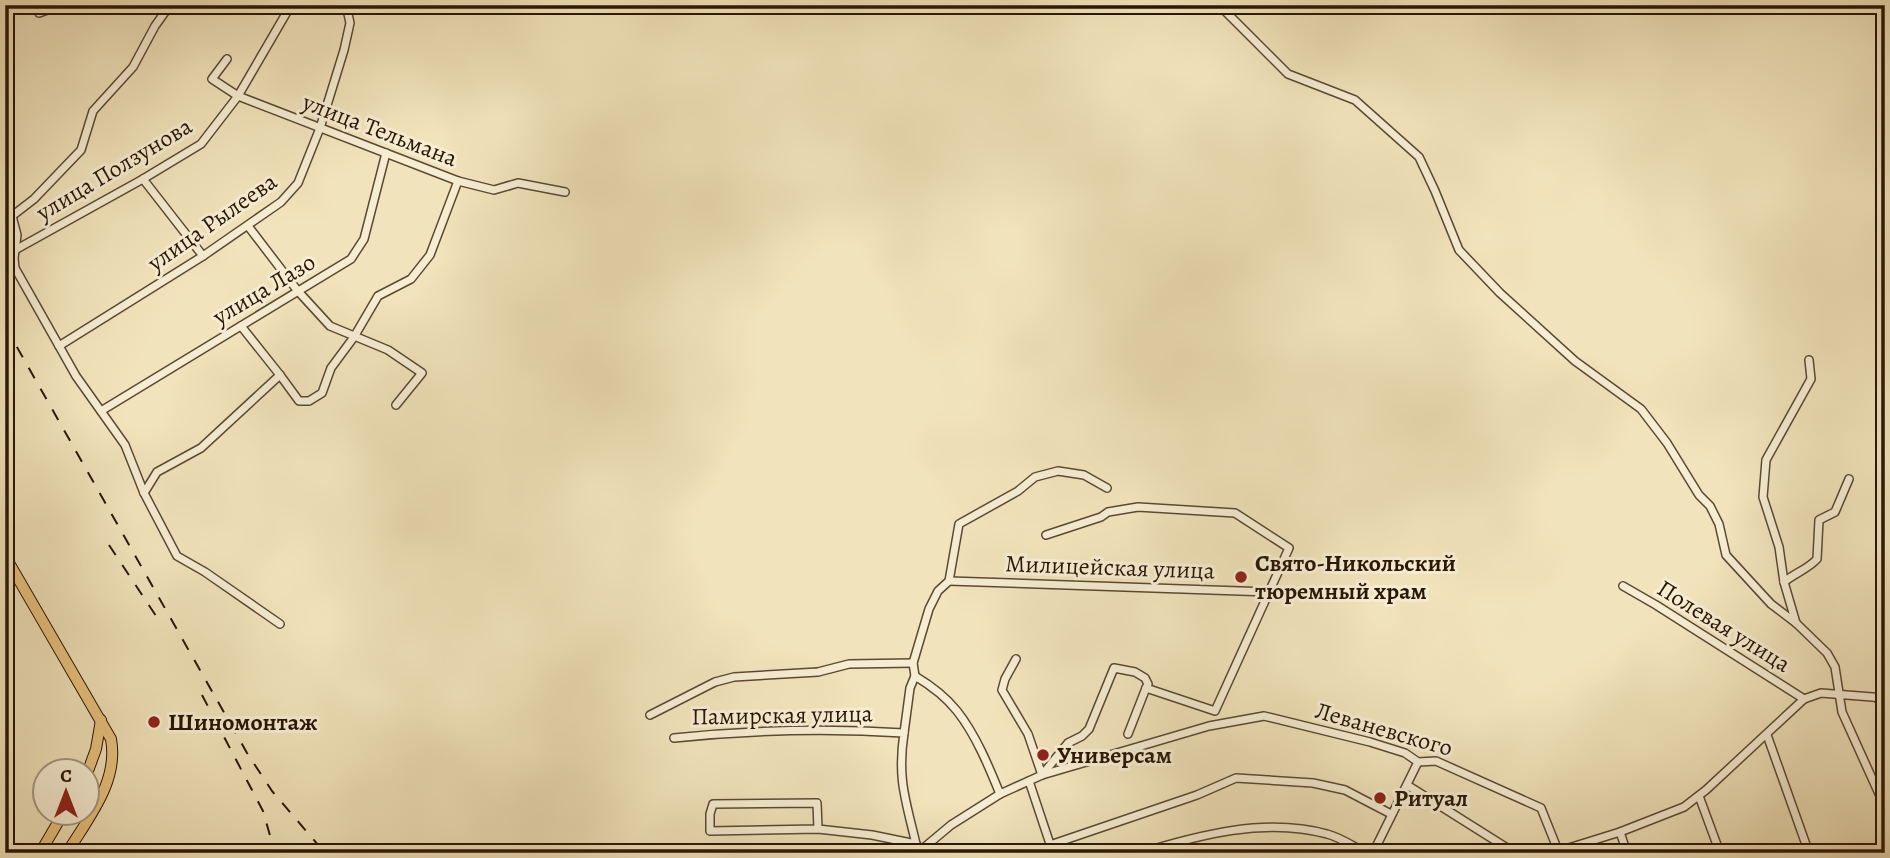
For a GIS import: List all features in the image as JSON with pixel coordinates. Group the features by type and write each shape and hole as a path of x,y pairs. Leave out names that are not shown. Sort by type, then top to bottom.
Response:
{"main road":[{"path":"5,556 102,720 114,753 111,773 103,792 67,853"},
{"path":"93,756 102,720"},
{"path":"96,749 114,753"},
{"path":"40,853 56,826"}],"street":[{"path":"39,13 61,5"},
{"path":"170,5 155,26 133,67 93,111 81,150 34,199 8,215 16,225 16,268 76,376 125,445 144,494 177,556 280,624"},
{"name":"улица Ползунова","path":"16,250 201,144 238,96 291,5"},
{"name":"улица Рылеева","path":"59,346 248,226 281,202 298,183 320,128 344,50 350,23 346,5"},
{"path":"1219,5 1288,74 1355,100 1419,157 1459,250 1500,293 1575,361 1641,409 1667,443 1699,495 1710,506 1719,524 1726,555 1771,604 1796,623 1827,653 1835,667 1842,712 1885,807"},
{"name":"улица Тельмана","path":"227,59 212,79 238,96 458,181 494,190 518,183 565,192"},
{"name":"улица Лазо","path":"101,411 351,259 364,239 386,153"},
{"path":"143,179 203,256"},
{"path":"240,326 299,401 309,401 322,393 331,368 354,337 378,296 411,279 430,255 458,181"},
{"path":"248,226 297,290 330,326 388,350 422,373 396,405"},
{"path":"1796,623 1784,582 1779,547 1763,498 1766,460 1811,379 1809,360"},
{"path":"144,494 157,472 201,447 280,375"},
{"path":"904,733 910,688 915,676 913,663 929,609 938,591 950,581 959,524 1018,491 1035,477 1058,471 1084,475 1108,488"},
{"path":"1784,582 1798,571 1809,568 1817,559 1819,520 1835,512 1849,479"},
{"name":"Милицейская улица","path":"1046,535 1101,517 1108,512 1138,507 1236,513 1289,548"},
{"name":"Леваневского","path":"1042,775 1068,743 1089,729 1114,668 1135,672 1145,678 1148,684 1146,688 1215,711 1289,548"},
{"name":"Милицейская улица","path":"950,581 1269,592"},
{"name":"Полевая улица","path":"1623,586 1804,699"},
{"path":"1016,659 1002,690 1028,734 1042,775"},
{"name":"Памирская улица","path":"650,715 715,682 734,677 818,672 849,664 913,663"},
{"path":"915,676 934,688 957,710 988,765 1000,794"},
{"path":"1128,734 1146,688"},
{"path":"1559,852 1684,807 1804,699 1821,693 1881,698 1885,707"},
{"name":"Леваневского","path":"918,849 1000,794 1042,775 1209,726 1264,716 1382,746 1405,753 1418,762 1436,761 1541,808 1559,852"},
{"name":"Памирская улица","path":"674,738 769,730 904,733 900,758 902,789 918,849"},
{"path":"1767,735 1809,853"},
{"path":"1373,853 1418,762"},
{"path":"1029,781 1051,849 1236,778 1313,783 1345,790 1391,814"},
{"path":"1408,785 1515,853"},
{"path":"1699,796 1720,853"},
{"path":"818,829 817,803 713,804 710,814 710,831 818,829 872,835 918,849"},
{"path":"1140,853 1192,838 1243,829 1285,828 1328,834 1366,853"},
{"path":"1620,832 1627,853"}],"railway":[{"path":"5,326 247,753 272,791 325,853"},
{"path":"109,545 162,625"},
{"path":"202,695 263,811 275,853"}],"place":[{"name":"Свято-Никольский тюремный храм","path":"1241,577"},
{"name":"Шиномонтаж","path":"154,722"},
{"name":"Универсам","path":"1043,755"},
{"name":"Ритуал","path":"1380,798"}]}
